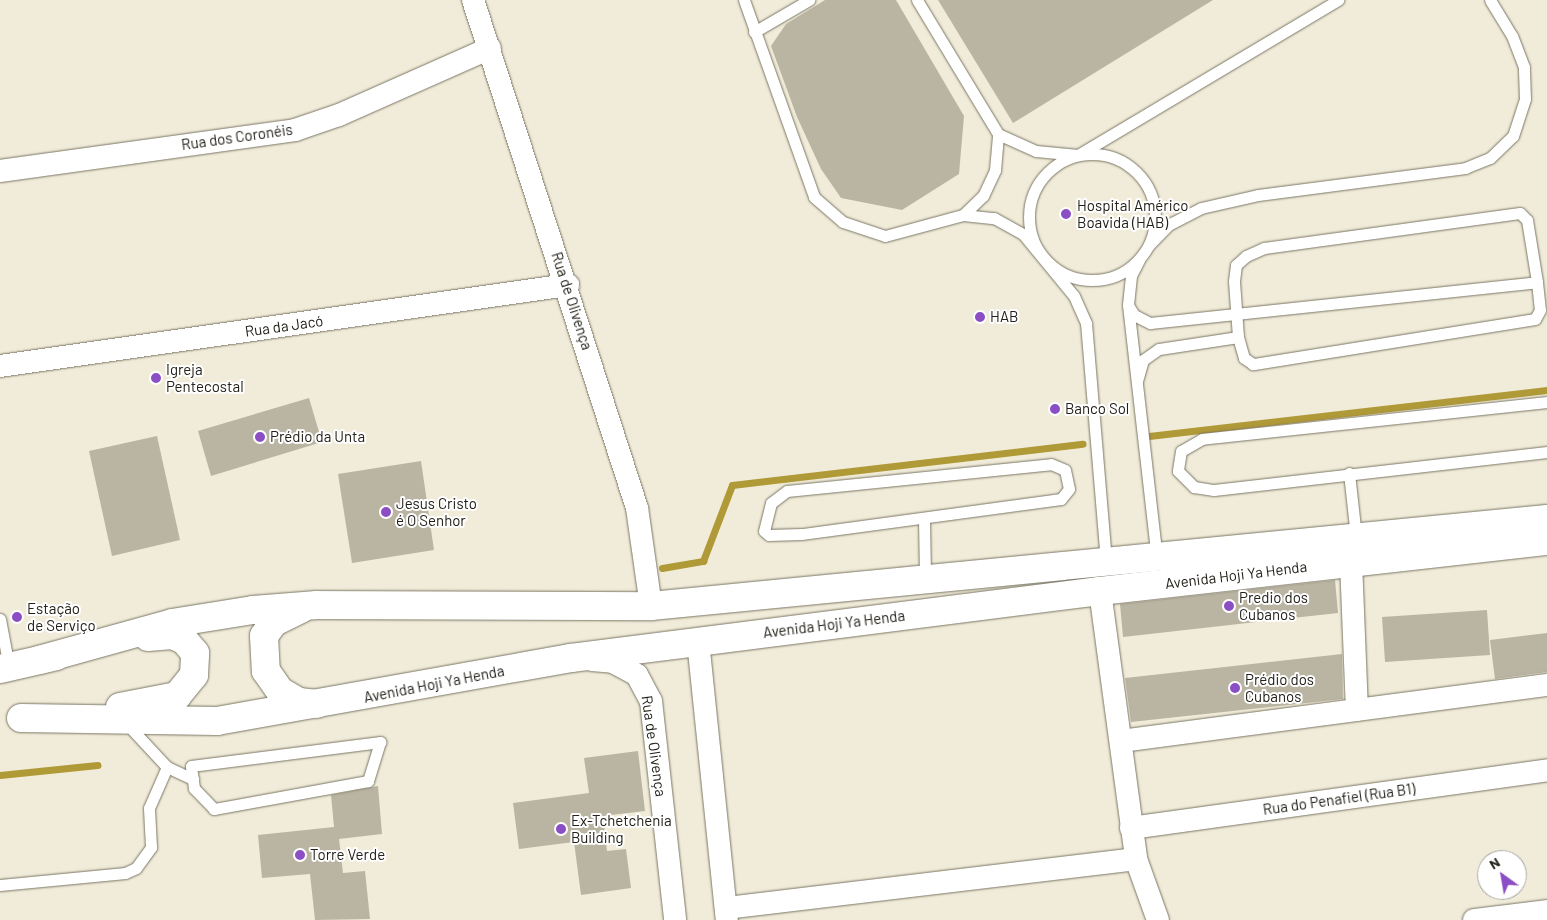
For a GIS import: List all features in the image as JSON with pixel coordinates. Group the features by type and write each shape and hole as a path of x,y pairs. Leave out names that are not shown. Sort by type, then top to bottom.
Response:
{"main road":[{"name":"Avenida Hoji Ya Henda","path":"10,718 124,722 217,721 323,704 571,658 1100,590 1547,519"},
{"name":"Avenida Hoji Ya Henda","path":"317,604 651,606 925,577 1157,558 1547,541"},
{"path":"39,660 172,623 317,604"},
{"path":"317,604 287,613 274,622 264,636 263,651 266,671 280,691 299,702 323,704"},
{"path":"4,668 156,635 172,635 191,647 196,664 188,686 178,696 158,702 10,718"}],"street":[{"name":"Rua de Olivença","path":"473,0 568,285 637,508 651,606"},
{"name":"Rua dos Coronéis","path":"0,171 295,130 339,115 490,48"},
{"name":"Rua da Jacó","path":"0,366 568,285"},
{"path":"1354,549 1357,710"},
{"path":"1100,590 1136,859 1158,920"},
{"path":"698,641 726,914 1136,859"},
{"name":"Rua de Olivença","path":"571,658 624,666 646,686 651,701 675,920"},
{"path":"1121,741 1547,685"},
{"name":"Rua do Penafiel (Rua B1)","path":"1131,828 1547,770"},
{"path":"1474,920 1547,911"}],"lane":[{"path":"744,0 794,146 814,197 843,222 885,236 963,215 994,218 1023,234 1074,296 1086,323 1107,562"},
{"path":"754,32 809,0"},
{"path":"917,0 998,134 1036,151 1111,156 1134,169 1147,186 1154,215 1148,245"},
{"path":"1139,258 1122,272 1085,280 1066,275 1047,262 1031,238 1028,215 1030,200 1041,178 1058,163 1078,155 1338,0"},
{"path":"1157,558 1128,305 1131,276 1139,258 1148,245 1168,225 1200,208 1258,195 1465,168 1490,158 1513,136 1525,100 1524,67 1512,36 1490,0"},
{"path":"963,215 983,196 995,170 998,134"},
{"path":"1520,213 1527,220 1540,310 1534,319 1254,364 1244,358 1238,337 1236,312 1236,265 1264,248 1520,213"},
{"path":"1128,305 1134,315 1150,323 1236,312 1537,282"},
{"path":"1136,387 1143,360 1159,348 1238,337"},
{"path":"1547,402 1202,439 1181,451 1178,471 1194,487 1214,490 1349,473 1547,452"},
{"path":"1051,464 1065,470 1068,490 1061,499 924,519 769,535 763,524 771,503 787,491 1051,464"},
{"path":"1349,473 1354,549"},
{"path":"924,519 925,577"},
{"path":"0,619 4,668"},
{"path":"124,722 167,767 192,779"},
{"path":"380,742 368,780 214,809 194,788 192,779 191,766 380,742"},
{"path":"0,885 125,873 136,868 151,847 149,808 167,767"}],"building":[{"path":"825,0 896,0 964,116 959,174 902,210 841,198 821,169 797,117 771,46 786,24"},
{"path":"938,0 1213,0 1013,123"},
{"name":"Prédio da Unta","path":"309,398 322,442 211,476 198,431"},
{"path":"157,436 180,540 112,556 89,451"},
{"name":"Jesus Cristo é O Senhor","path":"421,461 434,550 352,563 338,474"},
{"name":"Predio dos Cubanos","path":"1335,580 1338,613 1123,637 1120,604"},
{"path":"1487,610 1490,655 1385,662 1382,617"},
{"path":"1547,633 1547,672 1495,679 1490,640"},
{"name":"Prédio dos Cubanos","path":"1342,654 1343,699 1131,722 1125,678"},
{"name":"Ex-Tchetchenia Building","path":"638,751 645,811 603,816 607,851 626,849 631,888 581,895 574,842 519,849 513,803 589,793 584,758"},
{"name":"Torre Verde","path":"378,786 382,834 339,839 343,873 365,871 370,919 315,920 310,874 262,878 258,835 334,827 331,795"}],"waterway":[{"path":"1149,436 1547,390"},
{"path":"662,568 703,561 732,485 1083,444"},
{"path":"0,775 97,765"}],"place":[{"name":"Hospital Américo Boavida (HAB)","path":"1066,214"},
{"name":"HAB","path":"980,317"},
{"name":"Igreja Pentecostal","path":"156,378"},
{"name":"Banco Sol","path":"1055,409"},
{"name":"Prédio da Unta","path":"260,437"},
{"name":"Jesus Cristo é O Senhor","path":"386,512"},
{"name":"Predio dos Cubanos","path":"1229,606"},
{"name":"Estação de Serviço","path":"17,617"},
{"name":"Prédio dos Cubanos","path":"1235,688"},
{"name":"Ex-Tchetchenia Building","path":"561,829"},
{"name":"Torre Verde","path":"300,855"}]}
